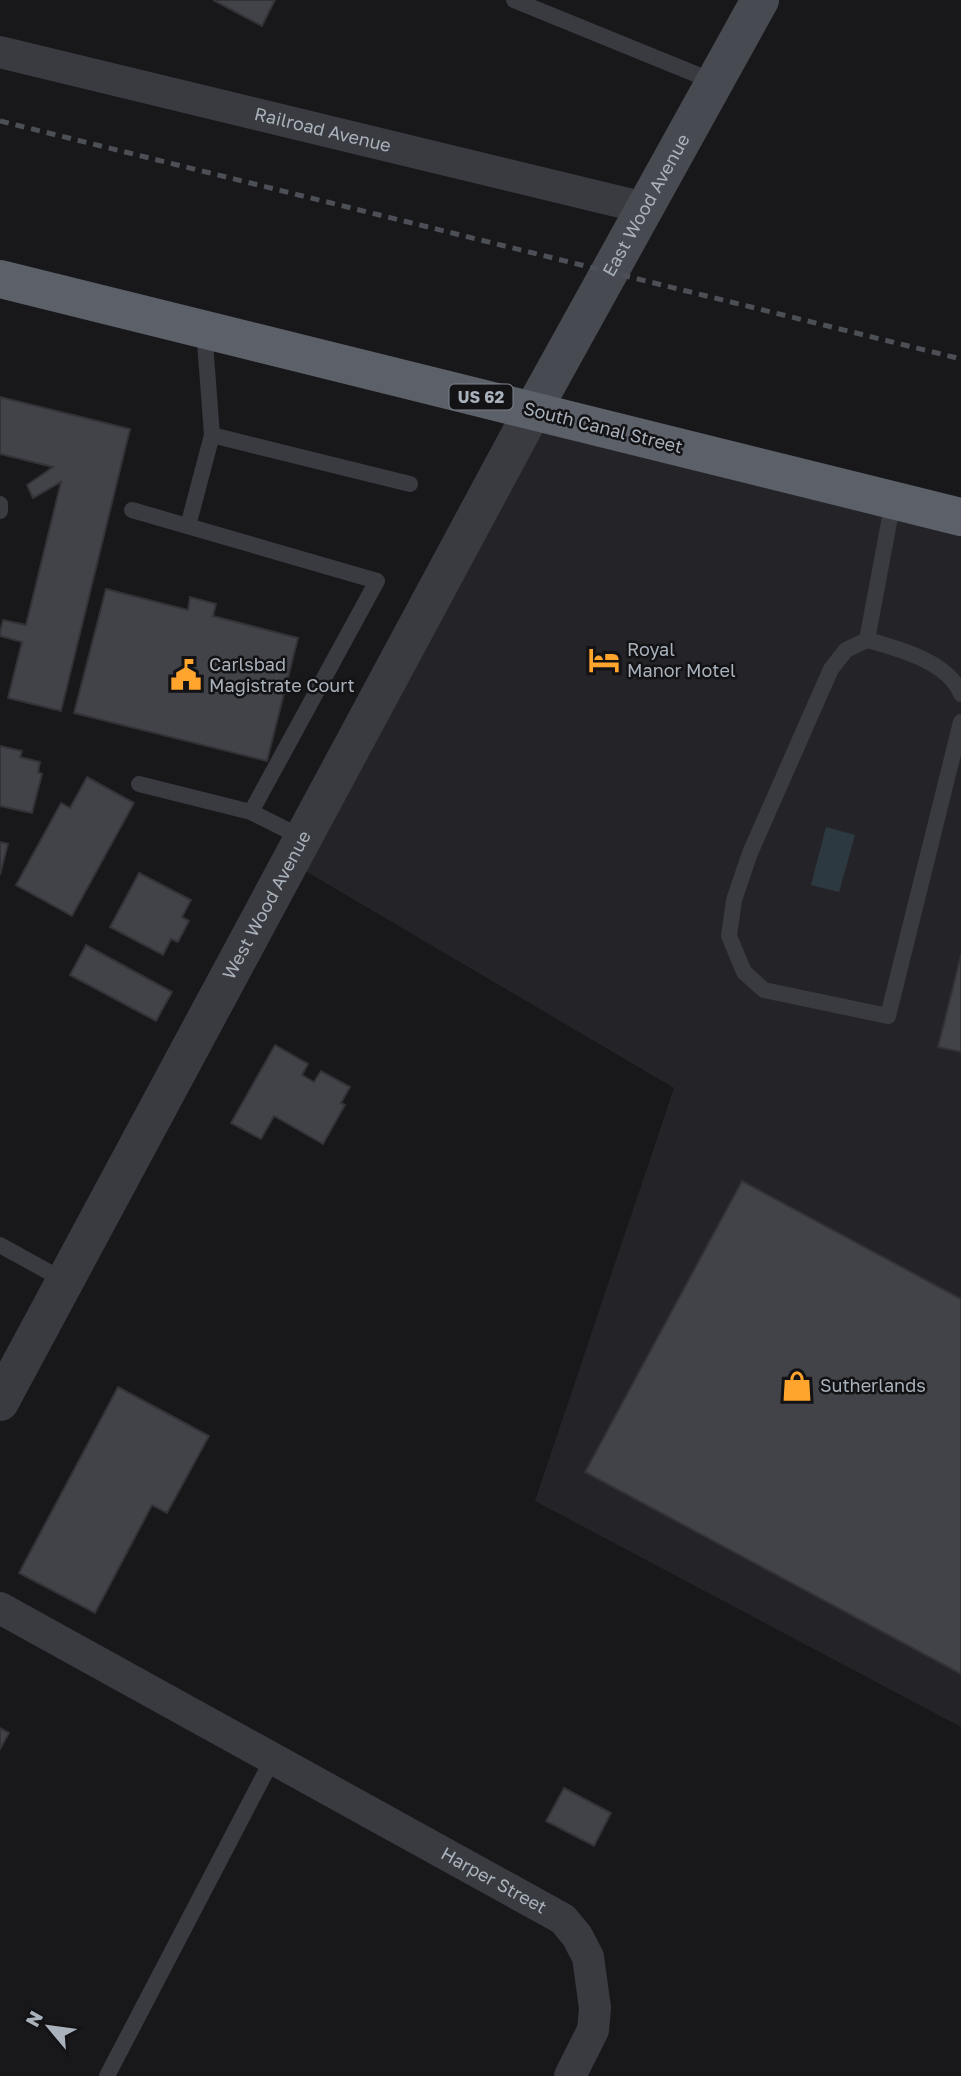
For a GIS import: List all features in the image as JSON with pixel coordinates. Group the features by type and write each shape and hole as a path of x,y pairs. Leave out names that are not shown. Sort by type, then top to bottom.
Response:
{"highway":[{"name":"South Canal Street","path":"0,279 961,517"}],"main road":[{"name":"East Wood Avenue","path":"533,410 760,0"}],"street":[{"name":"Railroad Avenue","path":"0,52 645,208"},
{"name":"West Wood Avenue","path":"0,1402 533,410"},
{"name":"Harper Street","path":"0,1608 563,1919 577,1936 588,1957 595,2008 593,2031 570,2076"}],"lane":[{"path":"514,0 715,82"},
{"path":"188,526 212,435 204,329"},
{"path":"212,435 411,484"},
{"path":"867,640 893,500"},
{"path":"0,504 0,511"},
{"path":"132,509 377,581 251,812"},
{"path":"961,694 957,684 925,660 867,640 846,650 831,669 750,853 734,900 729,936 744,972 764,990 888,1016 961,722"},
{"path":"139,783 251,812 303,838"},
{"path":"0,1245 65,1280"},
{"path":"107,2076 272,1760"}],"shaded area":[{"path":"533,410 961,517 961,1727 535,1501 674,1088 290,862"},
{"path":"826,827 855,835 839,892 811,885"}],"building":[{"path":"213,0 275,0 262,26"},
{"path":"0,397 130,429 61,711 8,698 22,642 0,636 0,632 3,620 26,625 61,482 33,498 27,485 53,467 0,454"},
{"name":"Carlsbad Magistrate Court","path":"106,589 188,610 190,597 216,604 213,616 298,638 267,761 74,713"},
{"path":"0,746 22,751 20,757 40,762 38,772 42,774 32,813 0,806"},
{"path":"87,777 134,803 72,916 16,885 61,803 70,808"},
{"path":"0,842 8,844 0,875"},
{"path":"139,873 191,900 182,917 189,921 178,942 171,939 163,955 110,927"},
{"path":"86,945 172,992 156,1021 70,975"},
{"path":"961,955 961,1052 938,1047"},
{"path":"275,1045 308,1064 302,1075 314,1082 321,1071 350,1087 341,1103 345,1105 323,1144 274,1116 261,1139 231,1123"},
{"name":"Sutherlands","path":"742,1181 961,1299 961,1674 585,1472"},
{"path":"118,1387 209,1436 167,1513 152,1505 95,1613 19,1573"},
{"path":"0,1728 9,1733 0,1749"},
{"path":"564,1788 611,1813 594,1846 546,1821"}],"railway":[{"path":"0,121 961,359"}],"place":[{"name":"Royal Manor Motel","path":"604,660"},
{"name":"Carlsbad Magistrate Court","path":"186,675"},
{"name":"Sutherlands","path":"797,1386"}]}
